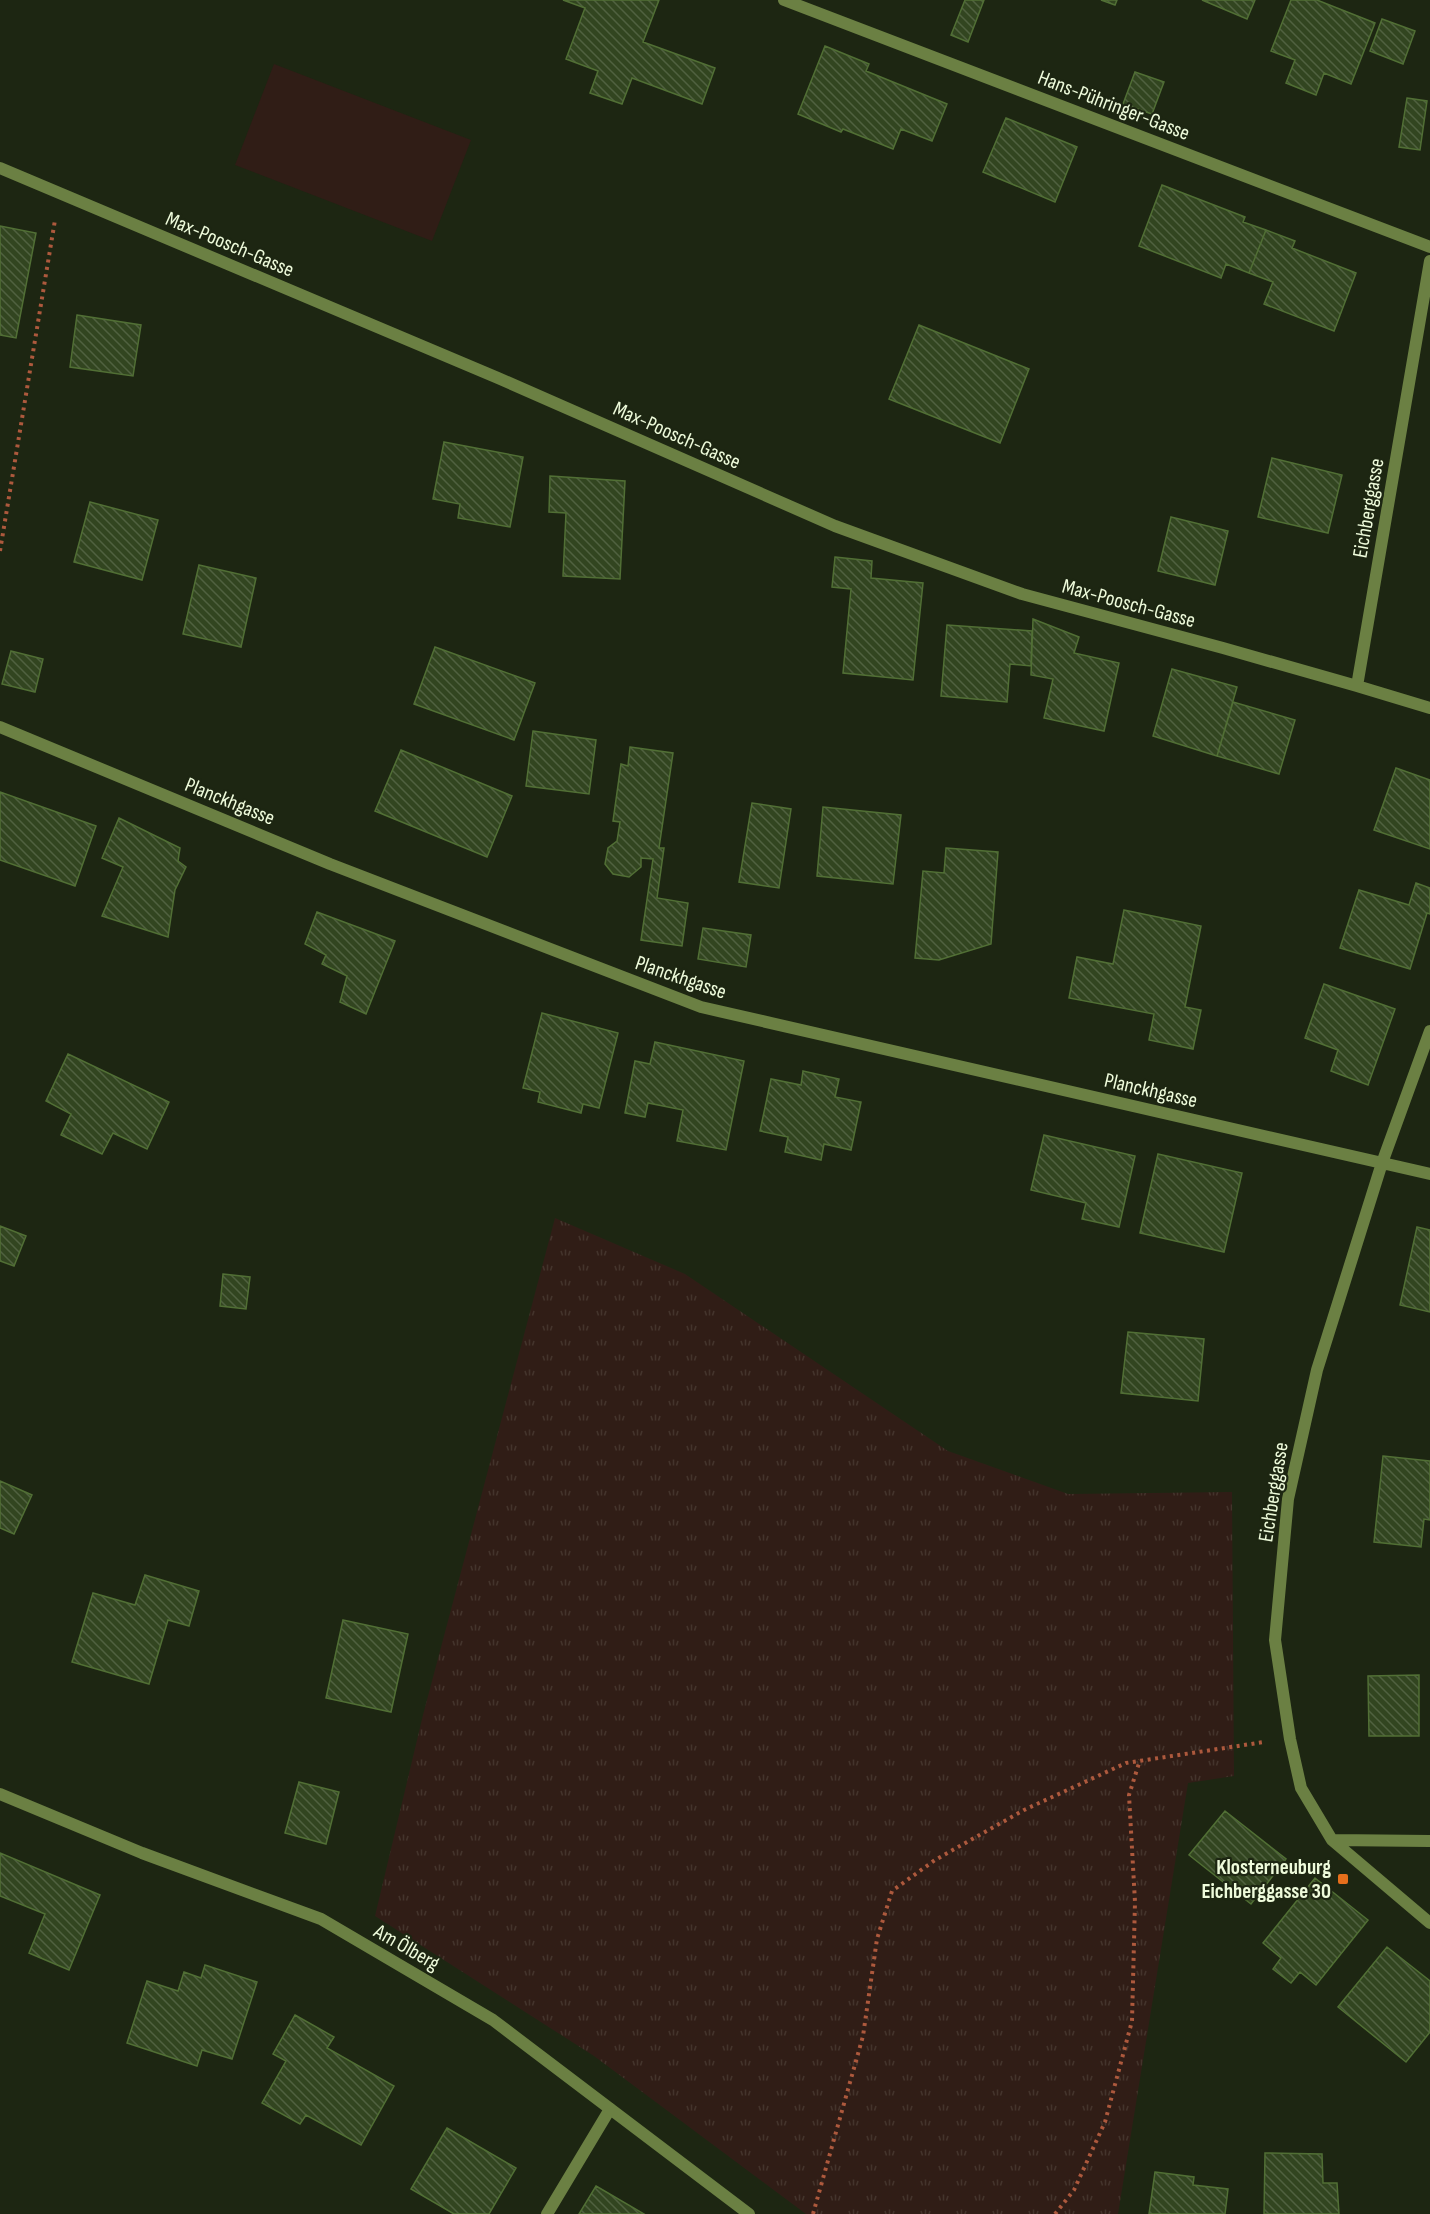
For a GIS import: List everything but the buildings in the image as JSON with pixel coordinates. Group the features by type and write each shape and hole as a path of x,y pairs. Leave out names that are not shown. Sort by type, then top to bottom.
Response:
{"street":[{"name":"Hans-Pühringer-Gasse","path":"784,0 1430,247"},
{"name":"Max-Poosch-Gasse","path":"0,168 498,378 835,526 1022,594 1357,686"},
{"name":"Eichberggasse","path":"1357,686 1430,261"},
{"path":"1357,686 1430,708"},
{"name":"Planckhgasse","path":"0,727 330,864 701,1007 1430,1174"},
{"name":"Eichberggasse","path":"1430,1031 1382,1163 1317,1370 1288,1499 1275,1640 1290,1739 1301,1788 1332,1840 1430,1923"},
{"name":"Am Ölberg","path":"0,1794 141,1853 321,1919 493,2020 749,2214"},
{"path":"1332,1840 1430,1841"},
{"path":"547,2214 610,2109"}],"path":[{"path":"0,551 60,194"},
{"path":"813,2214 863,2036 877,1939 892,1891 935,1860 1024,1810 1126,1763 1290,1739"},
{"path":"1055,2214 1074,2190 1105,2122 1132,2021 1134,1902 1129,1795 1140,1760"}],"green space":[{"path":"274,64 471,140 432,241 235,165"},
{"path":"555,1218 685,1274 948,1451 1068,1494 1232,1492 1234,1776 1188,1783 1118,2214 806,2214 594,2056 375,1916 423,1715"}],"place":[{"name":"Klosterneuburg Eichberggasse 30","path":"1343,1879"}]}
